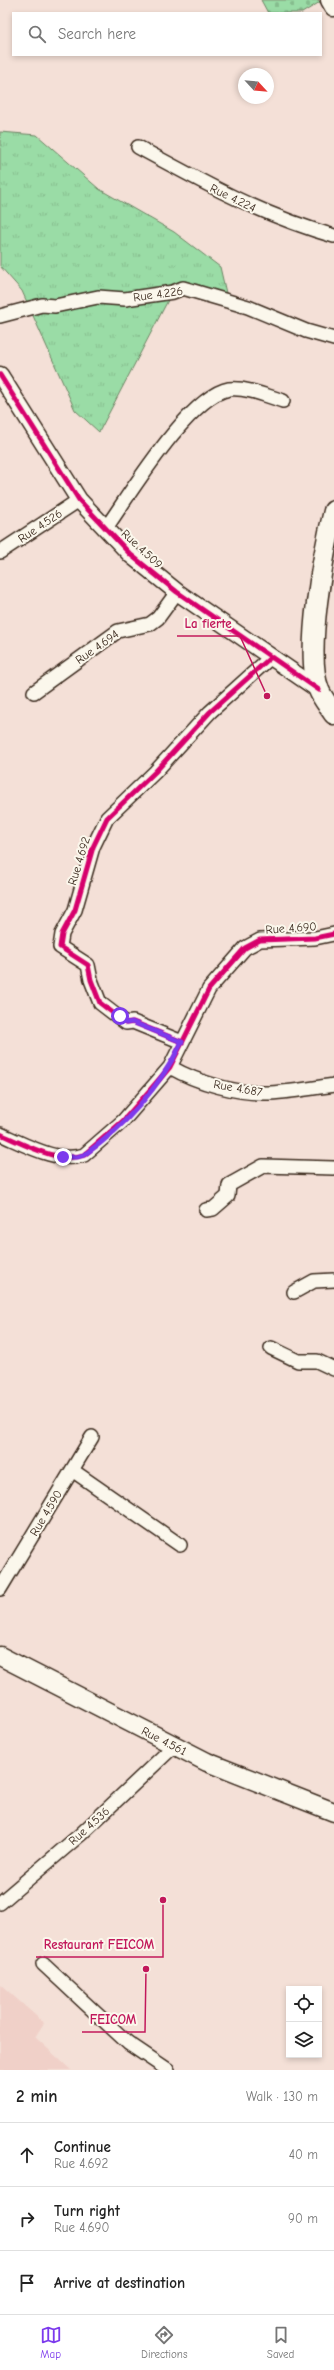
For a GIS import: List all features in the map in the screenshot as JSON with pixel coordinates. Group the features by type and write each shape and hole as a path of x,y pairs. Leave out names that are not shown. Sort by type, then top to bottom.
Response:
{"main road":[{"path":"330,0 334,7"},
{"path":"334,511 329,532 314,636 314,663 319,690 334,714"},
{"name":"Rue 4.561","path":"0,1656 207,1762 334,1812"}],"street":[{"name":"Rue 4.224","path":"138,147 258,210 291,224 334,236"},
{"name":"Rue 4.226","path":"0,316 42,305 55,306 98,297 125,299 172,292 183,288 248,307 306,331 334,339"},
{"name":"Rue 4.509","path":"0,374 79,500 141,565 177,592 319,690"},
{"path":"106,528 174,433 205,401 229,389 242,390 283,401"},
{"name":"Rue 4.526","path":"0,552 79,500"},
{"name":"Rue 4.694","path":"34,692 118,631 150,624 158,618 177,592"},
{"name":"Rue 4.692","path":"182,1042 132,1022 126,1023 120,1016 100,1003 91,980 88,966 60,947 62,934 75,910 93,846 107,818 155,772 210,712 271,657"},
{"name":"Rue 4.690","path":"0,1134 63,1157 77,1157 84,1155 123,1121 170,1067 209,989 220,975 252,943 260,940 315,938 334,934"},
{"name":"Rue 4.687","path":"170,1067 186,1076 225,1088 248,1092 269,1093 334,1085"},
{"path":"206,1210 213,1209 228,1196 229,1185 263,1166 334,1168"},
{"path":"294,1292 314,1281 334,1280"},
{"path":"271,1348 298,1361 317,1361 334,1369"},
{"name":"Rue 4.590","path":"0,1589 92,1437"},
{"path":"72,1470 180,1545"},
{"name":"Rue 4.536","path":"0,1903 81,1834 174,1746"},
{"path":"43,1964 128,2043 168,2070"}],"shaded area":[{"path":"0,1984 44,2023 35,2037 71,2070 0,2070"}],"green space":[{"path":"261,0 318,0 320,2 304,12 267,12"},
{"path":"0,132 37,135 99,189 174,232 220,267 226,293 176,285 99,432 75,410 22,291 0,266"}],"cycle path":[{"path":"0,375 79,500 131,555 177,592 319,690"},
{"path":"182,1042 133,1022 126,1023 100,1003 91,980 88,965 60,947 62,934 75,910 93,847 107,818 155,772 210,712 271,657"},
{"path":"0,1134 41,1152 52,1155 63,1157 84,1155 123,1121 170,1067 209,989 245,948 260,940 315,938 334,934"}],"place":[{"name":"La fierte","path":"267,696"},
{"name":"Restaurant FEICOM","path":"163,1900"},
{"name":"FEICOM","path":"146,1969"}],"route":[{"path":"63,1157 77,1157 84,1155 123,1121 170,1067 182,1042 132,1022 126,1023 120,1016"}]}
